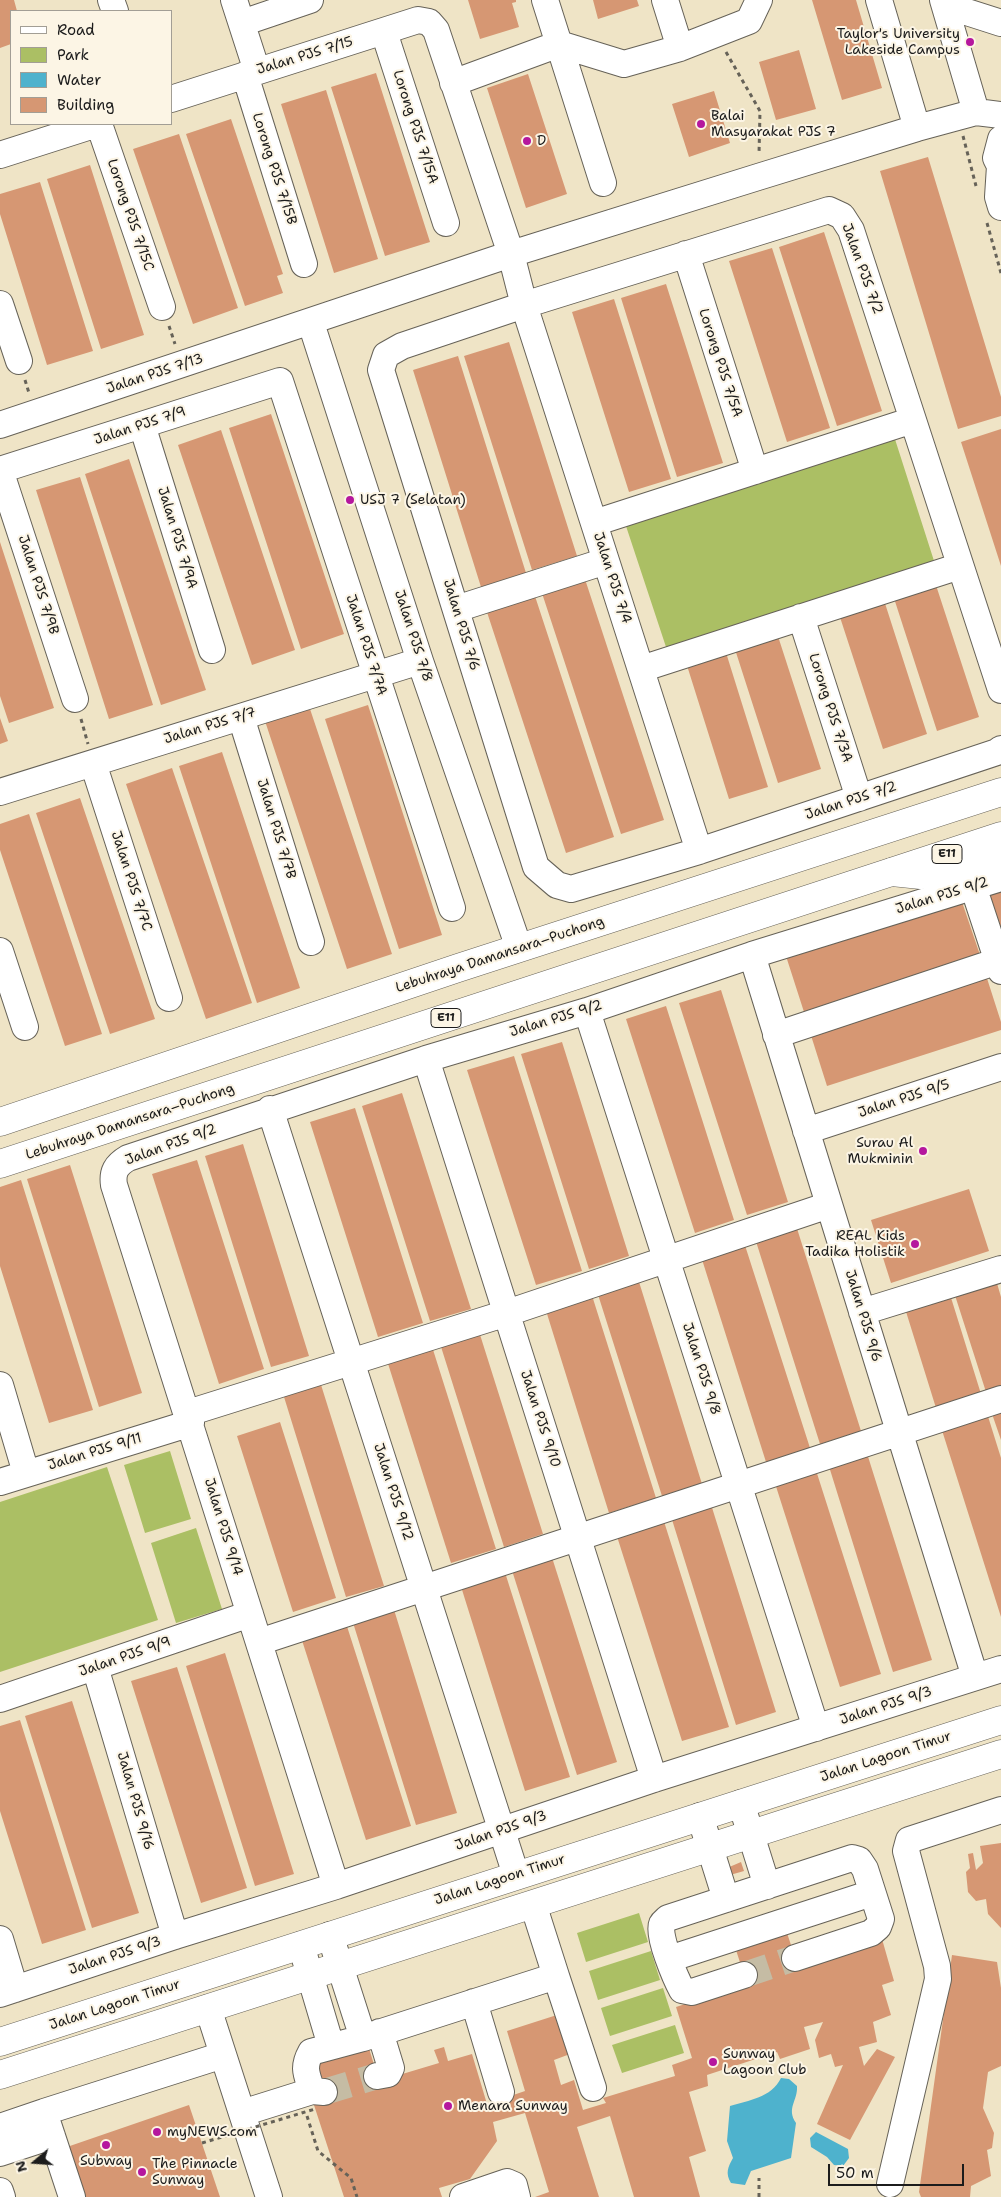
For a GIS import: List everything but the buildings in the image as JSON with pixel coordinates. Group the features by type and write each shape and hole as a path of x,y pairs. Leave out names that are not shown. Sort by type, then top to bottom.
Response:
{"main road":[{"name":"Lebuhraya Damansara–Puchong","path":"0,1122 518,948 1001,792"},
{"name":"Lebuhraya Damansara–Puchong","path":"0,1164 1001,836"},
{"path":"892,872 921,874 954,873 1001,859"},
{"name":"Jalan Lagoon Timur","path":"0,2042 1001,1720"},
{"path":"0,2075 1001,1754"},
{"path":"198,1978 208,2008"}],"street":[{"path":"238,12 310,0"},
{"path":"545,0 602,183"},
{"path":"665,0 680,48"},
{"path":"524,305 511,254 453,82 559,44 624,64 680,48 749,21 759,0"},
{"path":"878,0 917,128"},
{"path":"944,3 1001,23"},
{"path":"944,3 980,120"},
{"name":"Lorong PJS 7/15B","path":"238,12 251,73 304,264"},
{"name":"Jalan PJS 7/15","path":"172,100 418,20 429,22 436,30 453,82"},
{"name":"Lorong PJS 7/15A","path":"384,32 446,223"},
{"name":"Jalan PJS 7/13","path":"0,425 311,323 511,254 758,177 917,128 980,120"},
{"path":"0,155 95,125"},
{"name":"Lorong PJS 7/15C","path":"98,125 162,306"},
{"path":"1001,139 996,158 1000,166 998,197 1001,207"},
{"name":"Jalan PJS 7/2","path":"524,305 828,210 842,216 851,230 1001,690"},
{"name":"Lorong PJS 7/5A","path":"686,254 755,471"},
{"path":"0,304 19,360"},
{"name":"Jalan PJS 7/4","path":"524,305 699,851"},
{"name":"Jalan PJS 7/6","path":"524,305 402,346 386,356 381,370 536,867 557,885 571,889 699,851"},
{"name":"Jalan PJS 7/8","path":"311,323 420,660 518,948"},
{"name":"Jalan PJS 7/9","path":"0,470 280,381"},
{"name":"Jalan PJS 7/7A","path":"280,381 452,908"},
{"path":"594,523 913,420"},
{"name":"Jalan PJS 7/9A","path":"142,425 212,650"},
{"name":"Jalan PJS 7/9B","path":"0,470 75,699"},
{"path":"456,609 606,561"},
{"path":"641,669 960,566"},
{"name":"Lorong PJS 7/3A","path":"800,617 859,798"},
{"name":"Jalan PJS 7/7","path":"0,792 420,660"},
{"name":"Jalan PJS 7/7B","path":"241,717 311,942"},
{"name":"Jalan PJS 7/2","path":"699,851 997,752 1001,749"},
{"name":"Jalan PJS 7/7C","path":"93,763 169,998"},
{"name":"Jalan PJS 9/2","path":"115,1169 128,1158 270,1109 426,1058 586,1011 752,955 1001,878"},
{"path":"776,1035 999,966 973,886"},
{"path":"0,951 25,1027"},
{"name":"Jalan PJS 9/6","path":"752,955 975,1677"},
{"name":"Jalan PJS 9/8","path":"586,1011 816,1728"},
{"name":"Jalan PJS 9/10","path":"426,1058 654,1779"},
{"name":"Jalan PJS 9/5","path":"806,1132 1001,1067"},
{"name":"Jalan PJS 9/12","path":"270,1109 516,1875"},
{"name":"Jalan PJS 9/14","path":"115,1169 114,1185 336,1886"},
{"name":"Jalan PJS 9/11","path":"0,1482 351,1362 507,1313 829,1205"},
{"path":"862,1312 1001,1269"},
{"path":"0,1385 26,1474"},
{"path":"260,1642 1001,1400"},
{"name":"Jalan PJS 9/9","path":"0,1700 250,1614"},
{"name":"Jalan PJS 9/16","path":"95,1667 175,1936"},
{"name":"Jalan PJS 9/3","path":"8,1991 336,1886 654,1779 1001,1669"},
{"path":"741,1803 767,1886"},
{"path":"890,2184 938,1979 937,1966 906,1845 909,1840 1001,1810"},
{"path":"700,1816 726,1899"},
{"path":"744,1975 692,1992 682,1990 661,1933 662,1924 668,1918 852,1858 860,1860 865,1869 880,1919 878,1927 871,1933 795,1958"},
{"path":"669,1959 872,1893"},
{"path":"532,1904 593,2088"},
{"path":"330,1935 340,1966 372,2035 392,2068 388,2074 377,2076"},
{"path":"0,1939 8,1991"},
{"path":"301,1945 331,2046"},
{"path":"242,2113 314,2101 305,2071 305,2062 311,2052 372,2035 556,1976"},
{"path":"474,2002 501,2092"},
{"path":"208,2008 269,2197"},
{"path":"0,2153 48,2124 223,2055"},
{"path":"0,2127 48,2124"},
{"path":"48,2124 72,2197"},
{"path":"463,2197 507,2182 514,2185 517,2197"},
{"path":"0,2191 2,2197"}],"path":[{"path":"716,34 760,111 758,177"},
{"path":"968,158 980,120"},
{"path":"162,306 182,366"},
{"path":"19,360 36,413"},
{"path":"75,699 93,763"},
{"path":"202,2144 314,2101 318,2151 351,2178 358,2197"},
{"path":"759,2178 759,2197"}],"green space":[{"path":"893,433 935,564 667,650 624,520"},
{"path":"170,1451 191,1519 145,1533 124,1465"},
{"path":"107,1467 158,1620 0,1672 0,1502"},
{"path":"196,1528 222,1609 176,1623 151,1543"},
{"path":"639,1913 648,1942 586,1962 577,1933"},
{"path":"651,1951 660,1980 598,2000 589,1971"},
{"path":"663,1988 672,2016 610,2036 601,2008"},
{"path":"675,2025 684,2053 622,2073 612,2045"}],"water":[{"path":"781,2078 789,2079 797,2086 792,2109 793,2118 796,2123 791,2158 751,2171 745,2185 731,2183 728,2170 733,2158 727,2141 730,2106 765,2094 777,2085"},
{"path":"816,2132 848,2149 849,2158 843,2166 834,2165 827,2157 811,2147 810,2138"}],"tunnel":[{"path":"744,1975 795,1958"},
{"path":"324,2092 377,2076"}],"place":[{"name":"Taylor's University Lakeside Campus","path":"970,42"},
{"name":"Balai Masyarakat PJS 7","path":"701,124"},
{"name":"D","path":"527,141"},
{"name":"USJ 7 (Selatan)","path":"350,500"},
{"name":"Surau Al Mukminin","path":"923,1151"},
{"name":"REAL Kids Tadika Holistik","path":"915,1244"},
{"name":"Sunway Lagoon Club","path":"713,2062"},
{"name":"Menara Sunway","path":"448,2106"},
{"name":"myNEWS.com","path":"157,2132"},
{"name":"Subway","path":"106,2145"},
{"name":"The Pinnacle Sunway","path":"142,2172"}]}
